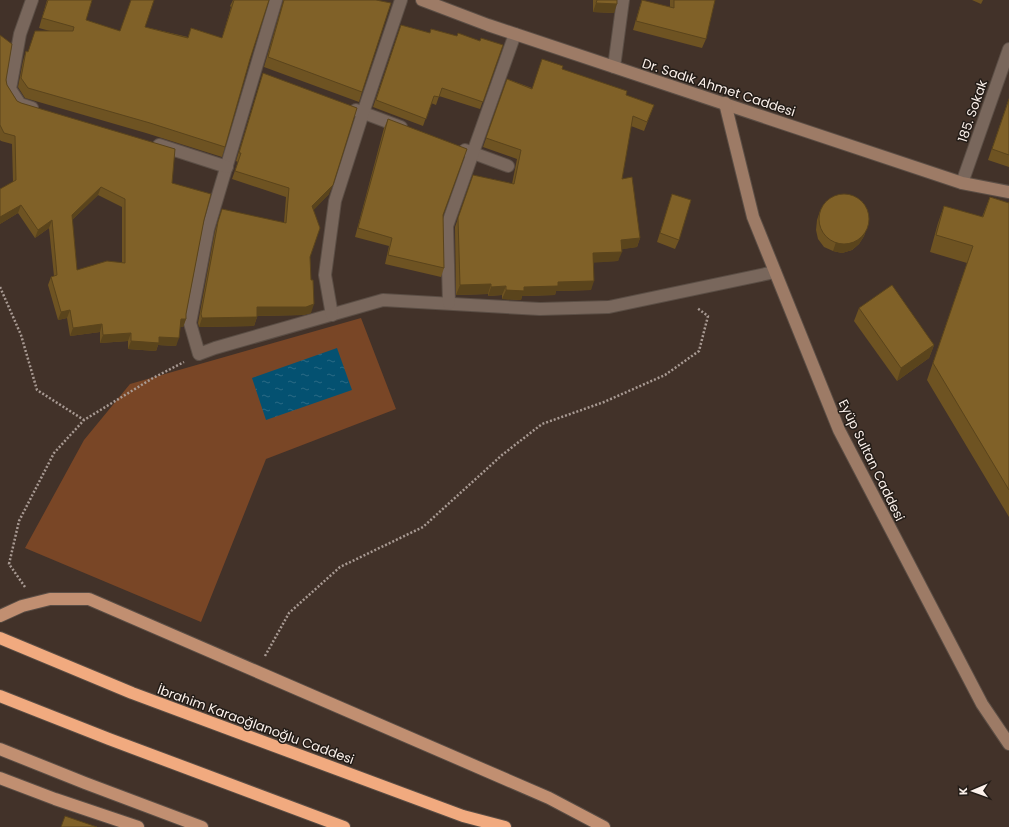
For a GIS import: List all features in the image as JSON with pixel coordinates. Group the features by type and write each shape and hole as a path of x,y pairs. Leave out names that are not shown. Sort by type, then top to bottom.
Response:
{"highway":[{"name":"İbrahim Karaoğlanoğlu Caddesi","path":"0,638 132,693 463,816 505,827"},
{"path":"0,696 109,739 344,827"}],"main road":[{"path":"0,616 22,606 50,599 89,600 549,798 604,827"},
{"path":"0,749 202,827"},
{"path":"0,778 55,799 138,827"}],"street":[{"path":"32,0 20,34 10,89 20,104 42,111"},
{"path":"276,0 208,229 190,323 199,354 215,348 383,300 540,309 609,307 775,272"},
{"path":"332,315 324,275 335,201 401,0"},
{"name":"Dr. Sadık Ahmet Caddesi","path":"422,0 515,34 962,182 1009,192"},
{"path":"614,67 623,0"},
{"path":"449,303 447,226 515,34"},
{"name":"185. Sokak","path":"962,182 1008,56"},
{"path":"254,71 268,77"},
{"name":"Eyüp Sultan Caddesi","path":"725,103 753,217 839,430 982,704 1009,744"},
{"path":"348,107 414,132"},
{"path":"151,143 227,167"},
{"path":"457,148 508,166"}],"path":[{"path":"0,287 21,335 37,390 84,420"},
{"path":"257,672 289,613 340,567 423,527 502,455 542,424 604,402 665,375 699,351 708,316 678,293"},
{"path":"36,602 9,564 19,521 54,453 84,420 153,378 199,354"}],"shaded area":[{"path":"361,318 396,409 266,459 201,622 25,548 84,440 130,384"}],"water":[{"path":"337,348 352,390 266,420 252,378"}],"building":[{"path":"48,0 92,0 86,20 120,31 131,0 154,0 145,27 188,38 191,28 222,38 234,0 269,0 250,59 225,147 150,123 28,88 21,78 26,51 28,52 35,31 73,31 74,27 42,18"},
{"path":"284,0 376,0 391,3 362,92 268,57"},
{"path":"597,0 617,0 617,4 596,3"},
{"path":"642,0 674,8 674,0 715,0 706,39 636,21"},
{"path":"401,25 430,33 431,29 457,36 458,33 480,41 481,38 503,45 483,102 442,88 439,97 434,96 426,119 376,100"},
{"path":"0,35 12,44 6,80 7,85 17,101 175,149 172,183 211,194 204,220 186,319 181,319 179,338 159,337 159,343 131,341 131,333 103,335 102,324 73,328 70,310 61,312 51,277 57,275 52,220 38,230 21,205 0,217 0,189 16,180 15,136 4,133 0,125","holes":["101,187 125,199 125,263 107,261 77,270 72,215"]},
{"path":"542,59 563,66 562,69 627,91 626,95 654,105 647,122 633,116 622,179 632,177 640,238 621,240 622,252 593,253 594,281 558,282 558,286 524,287 524,291 506,290 506,286 491,287 491,284 460,285 458,218 473,175 514,184 521,150 486,138 507,79 532,89"},
{"path":"263,73 357,108 333,185 312,206 320,228 310,257 314,304 306,307 257,307 257,317 202,318 201,314 218,222 222,209 286,223 289,188 235,171"},
{"path":"1009,99 1009,155 992,149"},
{"path":"388,119 467,149 443,215 444,268 388,255 392,238 358,228"},
{"path":"672,194 691,200 679,240 660,233"},
{"path":"844,194 853,196 864,205 869,219 867,228 858,239 844,244 835,242 824,233 819,219 821,210 830,199"},
{"path":"990,197 1009,203 1009,490 933,363 973,246 936,235 944,206 983,217"},
{"path":"892,285 934,345 901,368 859,308"},
{"path":"65,816 97,827 61,827"}]}
